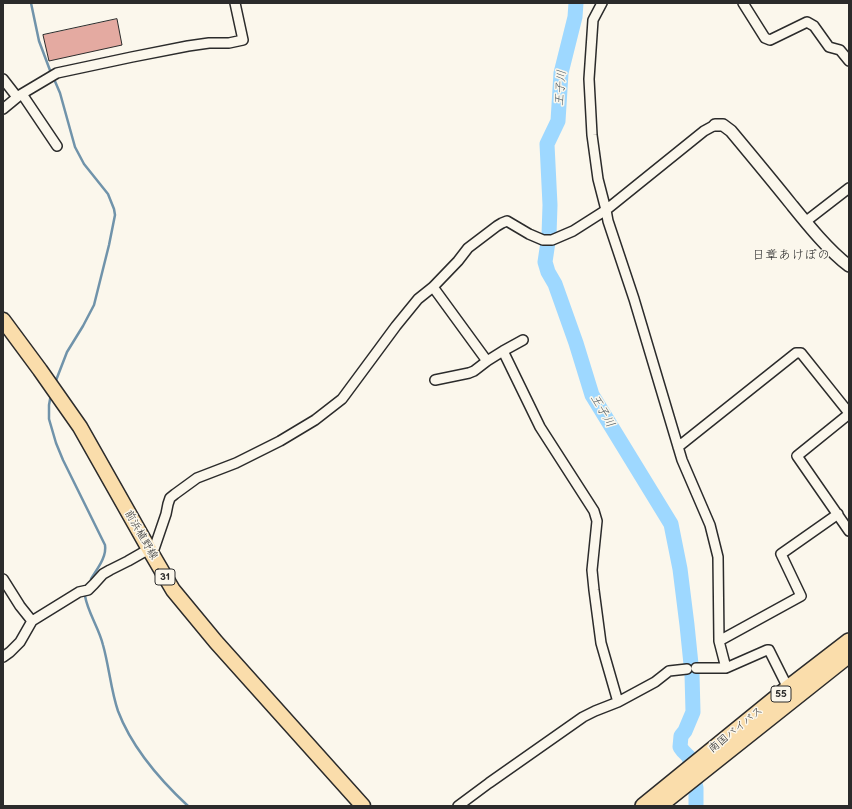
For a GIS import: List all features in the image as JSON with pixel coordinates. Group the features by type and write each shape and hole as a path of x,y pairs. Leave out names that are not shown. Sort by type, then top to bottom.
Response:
{"highway":[{"name":"南国バイパス","path":"659,806 788,688 849,641"},
{"name":"南国バイパス","path":"643,806 849,655"}],"main road":[{"name":"前浜植野線","path":"3,320 80,427 173,590 216,642 363,806"}],"street":[{"path":"3,109 20,96 58,73 188,46 209,43 229,43 243,40 235,3"},
{"path":"602,3 593,20 589,79 592,135 598,178 608,221 634,299 682,460 710,525 718,557 719,642 726,668"},
{"path":"743,3 765,38 770,40 807,22 814,26 829,47 840,50 849,61"},
{"path":"3,79 20,96 57,146"},
{"path":"3,657 16,647 32,621 80,592 88,590 103,574 150,552 166,514 170,498 175,494 197,478 236,463 280,441 315,420 342,399 418,299 433,287 458,261 468,248 502,223 507,221 529,234 547,240 573,231 606,210 704,131 715,125 723,125 731,131 805,222 842,261 849,266"},
{"path":"805,222 849,188"},
{"path":"433,287 487,361"},
{"path":"435,380 474,371 487,361 523,340"},
{"path":"503,351 540,426 594,511 597,521 592,570 593,584 601,643 618,702"},
{"path":"678,447 796,353 801,353 849,414 797,456 849,531"},
{"path":"719,642 801,596 781,554 838,514"},
{"path":"3,579 20,606 32,621"},
{"path":"458,806 572,724 595,711 618,702 655,682 669,672 691,668 726,668 769,650 788,688"}],"building":[{"path":"117,19 122,45 49,61 43,35"}],"waterway":[{"path":"31,3 39,41 51,73"},
{"name":"王子川","path":"576,3 575,17 561,73 558,121 547,144 550,205 549,235 545,262 548,272 555,284 576,343 592,395 671,524 680,569 692,674 693,712 685,731 681,736 680,747 689,757 696,788 696,806"},
{"path":"54,79 60,93 75,147 84,164 108,194 115,215 94,305 67,352 55,383"},
{"path":"51,394 49,419 56,443 105,545 103,558 91,579"},
{"path":"85,596 101,639 118,711 124,725 147,762 188,806"}],"district":[{"name":"日章あけぼの","path":"791,256"}]}
